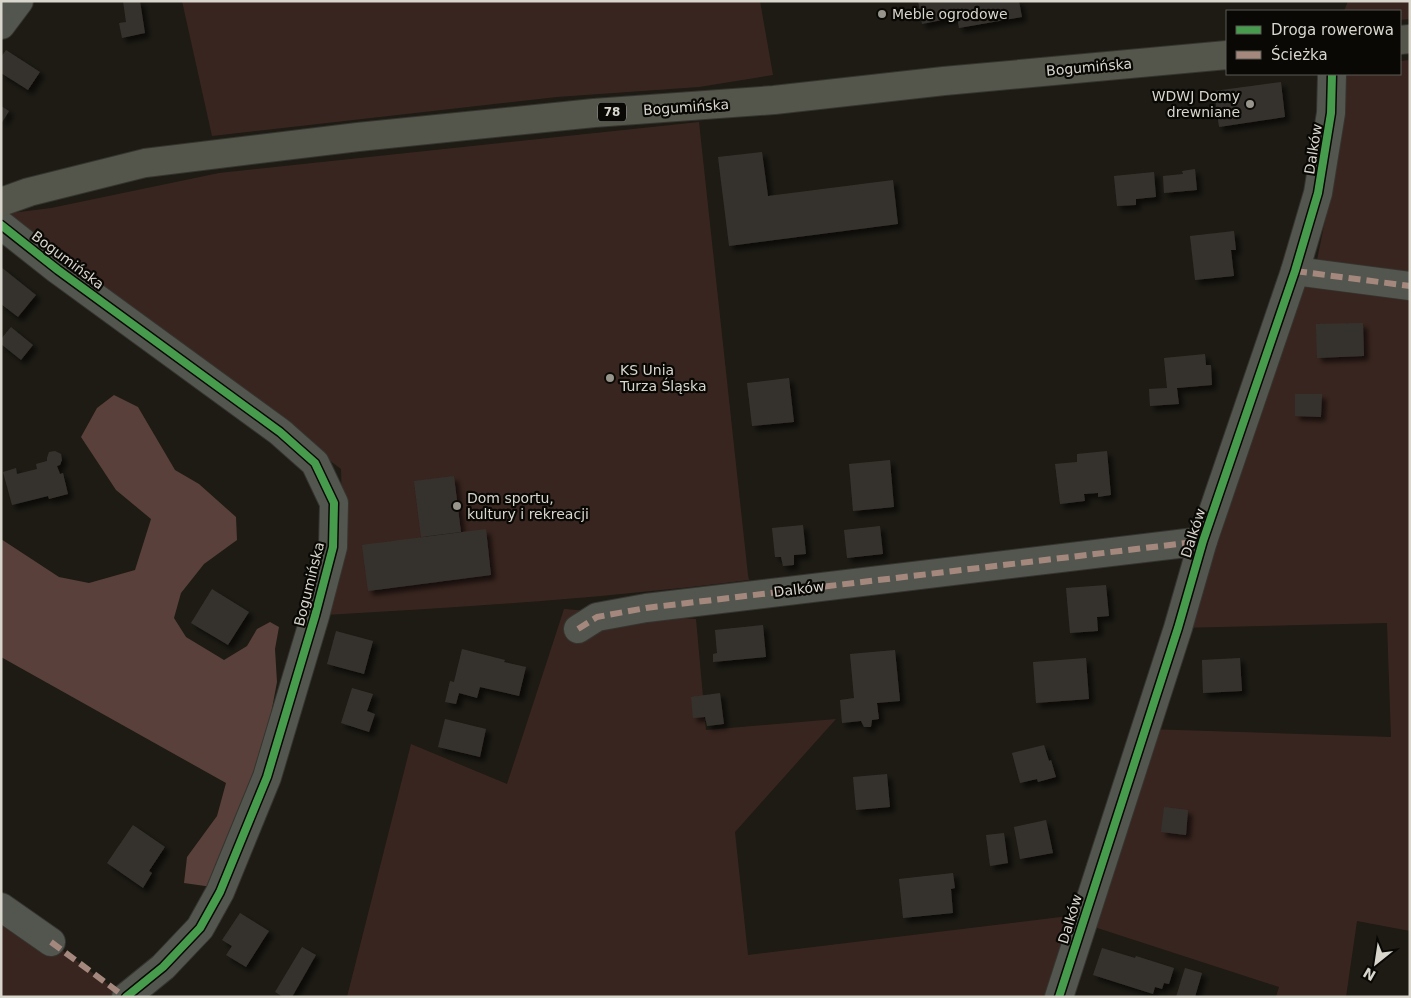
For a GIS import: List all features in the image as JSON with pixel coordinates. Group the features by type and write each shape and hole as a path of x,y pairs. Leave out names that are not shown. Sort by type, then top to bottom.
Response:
{"main road":[{"name":"Bogumińska","path":"1,202 29,192 145,163 358,137 594,114 774,100 974,78 1226,55"}],"street":[{"path":"1,25 19,1"},
{"name":"Dalków","path":"1059,997 1178,628 1203,541 1295,271 1318,193 1331,113 1332,75"},
{"name":"Bogumińska","path":"1,225 66,276 280,432 315,463 334,503 333,548 268,778 220,892 200,928 163,967 126,997"},
{"path":"1295,271 1410,286"},
{"name":"Dalków","path":"578,629 597,617 646,608 1203,541"},
{"path":"1,907 51,942"}],"shaded area":[{"path":"182,1 760,1 773,75 699,87 557,97 212,136"},
{"path":"1348,1 1410,1 1410,19 1401,20 1401,10 1344,10"},
{"path":"1410,60 1410,284 1317,260 1331,191 1346,75 1401,75 1401,61"},
{"path":"699,122 749,580 537,601 325,615 343,540 341,469 4,214 51,208 219,173"},
{"path":"1295,271 1410,286 1410,931 1357,921 1346,997 1276,997 1279,987 1082,923 1058,997 347,997 411,744 507,784 564,609 696,619 706,730 836,719 735,832 748,955 1085,914 1146,729 1391,737 1387,623 1178,628"},
{"path":"114,395 138,407 175,470 199,484 236,517 237,540 204,564 181,593 174,618 186,637 224,660 247,646 257,629 270,622 279,627 275,649 277,682 264,751 212,887 184,883 187,857 217,816 226,783 1,657 1,539 59,577 89,583 135,570 151,519 116,490 81,437 97,408"},
{"path":"1,905 125,997 1,997"}],"building":[{"path":"123,1 140,1 145,33 122,38 119,23 126,22"},
{"path":"918,1 1019,1 1022,17 959,28 957,17 922,24"},
{"path":"6,50 40,72 28,90 1,73 1,57"},
{"name":"WDWJ Domy drewniane","path":"1281,82 1285,117 1219,127 1214,91"},
{"path":"1,106 9,111 1,124"},
{"path":"762,152 768,196 893,180 898,224 729,246 718,157"},
{"path":"1195,169 1197,190 1164,193 1163,176 1183,174 1182,171"},
{"path":"1154,172 1156,197 1136,199 1136,205 1117,206 1114,176"},
{"path":"1234,231 1236,250 1231,250 1234,276 1195,280 1190,236"},
{"path":"1,267 36,295 18,317 1,304"},
{"path":"1363,323 1364,356 1317,358 1316,324"},
{"path":"11,327 33,345 21,360 1,344 1,339"},
{"path":"1205,354 1206,365 1211,365 1212,385 1177,388 1179,404 1150,406 1149,389 1167,388 1164,358"},
{"path":"789,378 794,422 752,426 747,383"},
{"path":"1295,394 1322,394 1321,417 1295,416"},
{"path":"55,451 61,454 62,460 60,465 57,466 60,474 63,473 68,494 49,499 48,496 12,505 3,472 16,468 17,474 37,469 36,464 47,461 49,452"},
{"path":"1107,451 1111,495 1098,497 1098,493 1084,494 1085,501 1060,504 1055,464 1077,462 1077,454"},
{"path":"890,460 894,507 853,511 849,464"},
{"path":"454,476 461,532 421,537 414,481"},
{"path":"803,525 806,554 794,555 794,565 783,566 781,557 775,557 772,528"},
{"path":"880,526 883,554 847,558 844,530"},
{"path":"486,529 491,575 368,591 362,545"},
{"path":"1106,585 1109,616 1097,617 1098,631 1070,633 1066,588"},
{"path":"212,589 249,612 228,645 191,623"},
{"path":"763,625 766,657 713,662 713,654 717,653 715,630"},
{"path":"336,631 373,641 364,674 327,664"},
{"path":"462,649 526,667 519,696 480,687 477,698 459,693 456,704 445,702 450,681 454,682"},
{"path":"895,650 900,701 877,703 879,719 872,720 871,727 864,727 861,721 842,723 840,700 854,698 850,654"},
{"path":"1086,658 1089,699 1036,703 1033,662"},
{"path":"1240,658 1242,691 1203,693 1202,660"},
{"path":"352,688 373,694 367,711 375,714 369,732 341,723"},
{"path":"720,693 724,724 707,726 705,717 693,718 691,697"},
{"path":"445,719 486,729 480,757 438,747"},
{"path":"1044,745 1056,777 1038,782 1037,779 1020,783 1012,753"},
{"path":"887,774 890,807 856,810 853,777"},
{"path":"1164,807 1188,810 1186,835 1161,832"},
{"path":"1046,820 1053,853 1020,859 1014,827"},
{"path":"133,825 165,847 149,871 152,873 143,888 107,863"},
{"path":"1004,833 1008,863 990,866 986,835"},
{"path":"953,873 955,888 951,889 953,913 903,918 899,879"},
{"path":"240,913 269,931 246,967 226,955 232,946 222,940"},
{"path":"302,947 316,955 292,997 283,997 275,992"},
{"path":"1102,948 1174,968 1169,984 1164,983 1162,989 1155,987 1153,994 1093,975"},
{"path":"1185,968 1202,973 1195,997 1176,997"}],"marked path":[{"path":"1295,271 1410,286"},
{"path":"578,629 597,617 646,608 1203,541"},
{"path":"51,942 125,997"}],"cycle path":[{"path":"1059,997 1178,628 1203,541 1295,271 1318,193 1331,113 1332,75"},
{"path":"1,225 58,270 280,432 315,463 334,503 333,547 315,616 267,777 220,892 200,928 163,967 126,997"}],"place":[{"name":"Meble ogrodowe","path":"882,14"},
{"name":"WDWJ Domy drewniane","path":"1250,104"},
{"name":"KS Unia Turza Śląska","path":"610,378"},
{"name":"Dom sportu, kultury i rekreacji","path":"457,506"}]}
